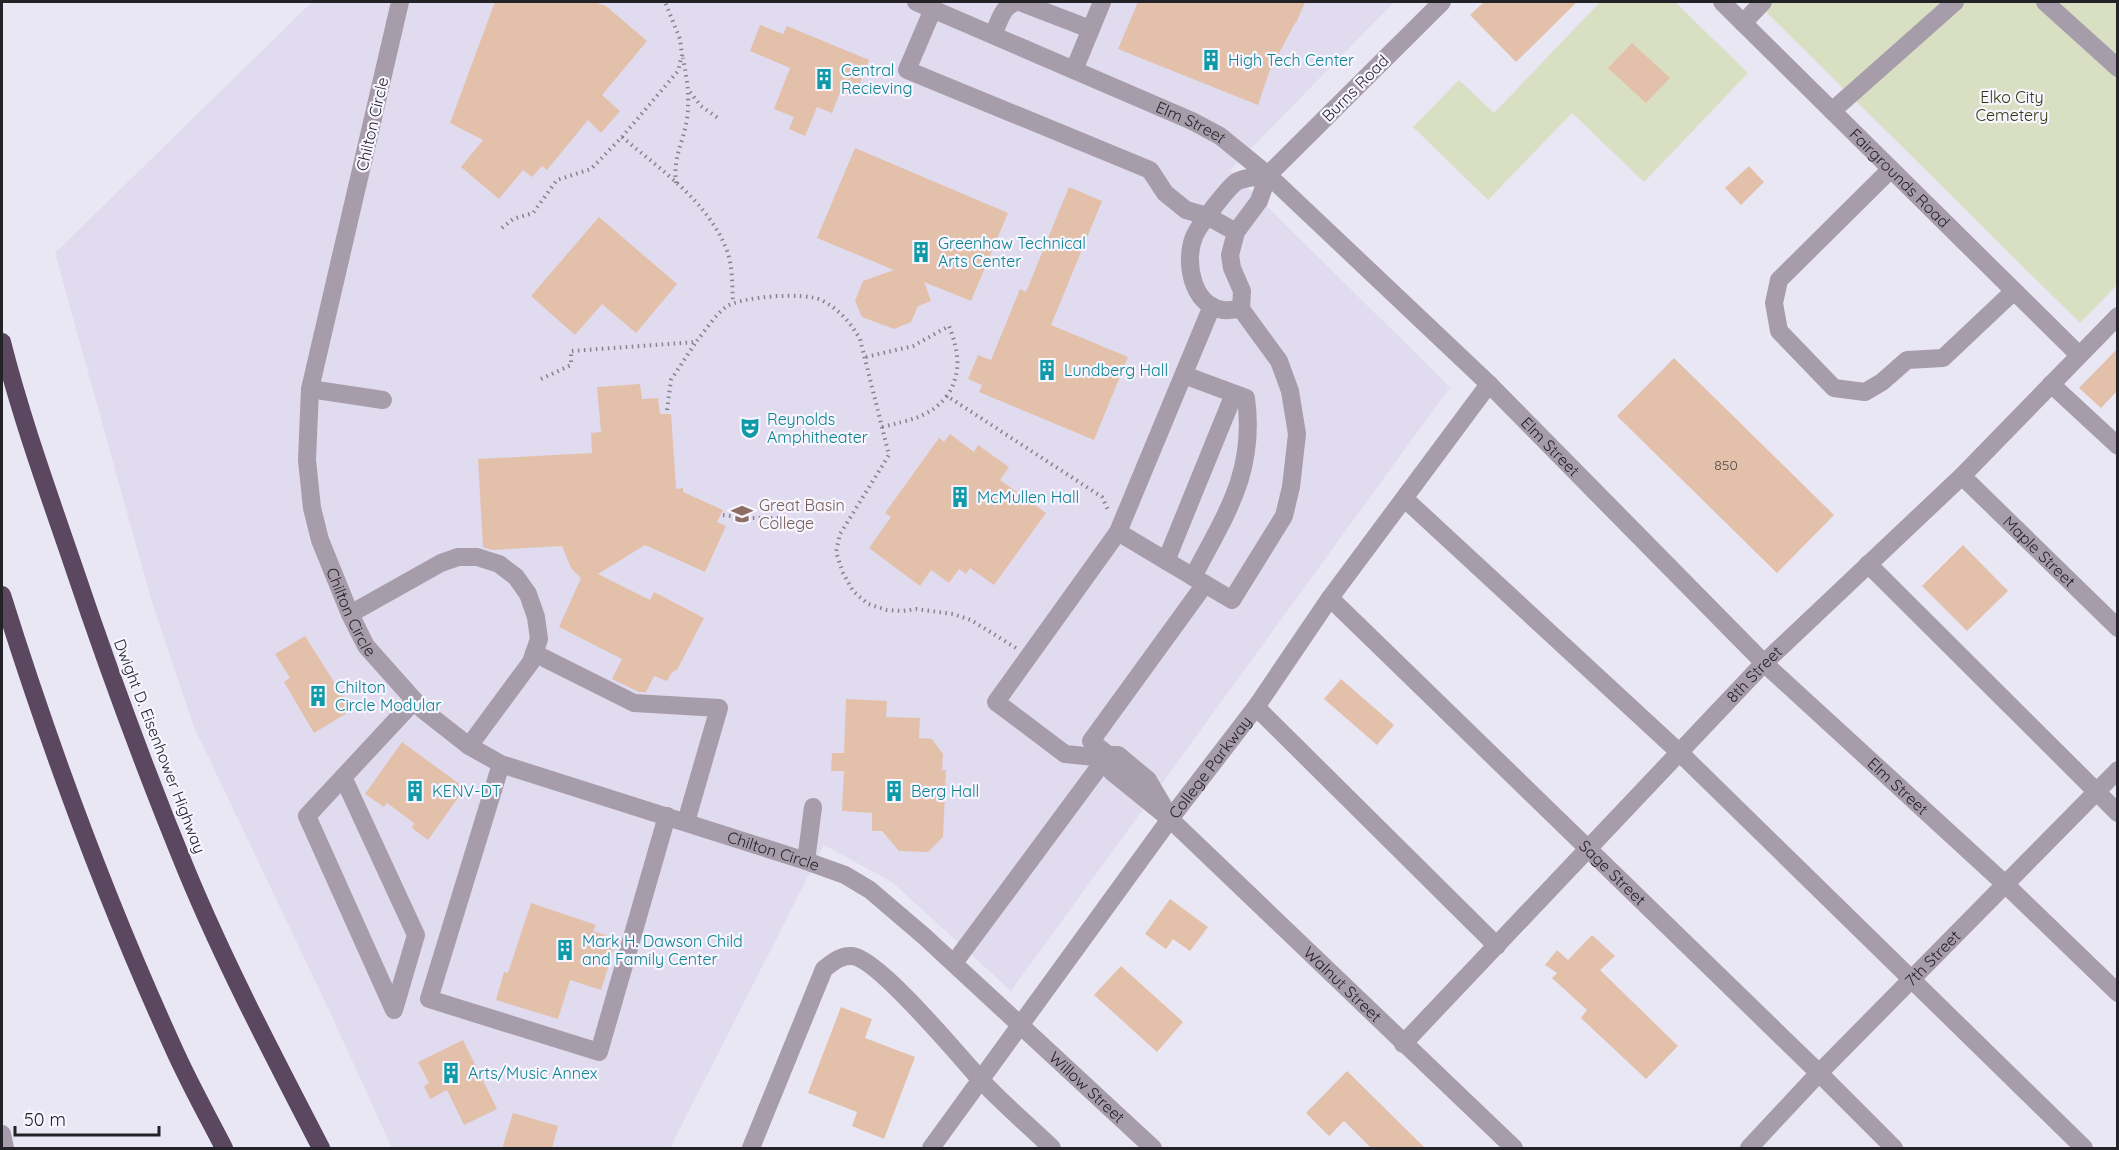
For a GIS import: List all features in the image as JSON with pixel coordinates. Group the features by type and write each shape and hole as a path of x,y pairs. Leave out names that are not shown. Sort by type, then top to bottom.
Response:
{"highway":[{"name":"Dwight D. Eisenhower Highway","path":"2,342 19,408 91,619 188,873 259,1028 321,1149"},
{"path":"2,595 28,679 102,882 173,1048 224,1149"}],"street":[{"name":"Chilton Circle","path":"400,2 310,388 307,460 312,508 320,540 350,614 366,646 414,701 446,730 501,764 845,875 870,890 954,963 1020,1025"},
{"path":"993,35 1004,10 1010,3 1019,2 1090,29"},
{"path":"1074,70 1102,2"},
{"name":"Burns Road","path":"1268,175 1442,2"},
{"name":"Fairgrounds Road","path":"1722,2 2079,355"},
{"path":"1743,23 1763,2"},
{"path":"1832,111 1955,2"},
{"path":"2045,2 2118,68"},
{"path":"924,5 907,70 1150,171 1165,193 1186,210 1208,216 1236,232"},
{"name":"Elm Street","path":"924,5 1182,116 1220,136 1268,175 1489,384 1764,663 2005,884 2118,993"},
{"path":"1891,169 1779,280 1774,303 1779,331 1834,388 1865,392 1882,382 1907,360 1943,358 2014,291"},
{"path":"1241,309 1222,310 1204,300 1192,280 1189,260 1194,237 1208,216 1237,182 1268,175"},
{"path":"1118,532 1232,600 1284,516 1291,487 1298,434 1290,391 1279,361 1241,309 1242,291 1232,268 1230,255 1236,232 1258,201 1268,175"},
{"path":"1106,756 1065,754 996,702 1118,532 1212,306"},
{"name":"8th Street","path":"1404,1044 1764,663 1962,476 2118,316"},
{"path":"1184,375 1246,398 1248,415 1246,457 1237,492 1199,580"},
{"name":"College Parkway","path":"931,1149 1170,819 1256,707 1330,598 1489,384"},
{"path":"2051,384 2118,446"},
{"path":"310,388 382,400"},
{"path":"1166,561 1234,394"},
{"name":"Maple Street","path":"1962,476 2118,628"},
{"path":"1405,499 1680,753 2084,1149"},
{"path":"350,614 441,563 458,557 477,557 499,564 516,577 528,594 536,617 539,639 531,662 469,746"},
{"path":"1868,564 2118,813"},
{"name":"Walnut Street","path":"1199,580 1091,741 1106,756 1112,772 1170,819 1514,1149"},
{"name":"Sage Street","path":"1330,598 1819,1073 1894,1149"},
{"path":"534,653 634,703 719,708 686,822"},
{"path":"343,777 416,935 394,1010 307,816 343,777 414,701"},
{"path":"1256,707 1497,946"},
{"path":"954,963 1106,756"},
{"path":"501,764 429,999 599,1052 667,816"},
{"name":"7th Street","path":"1749,1149 1819,1073 2118,770"},
{"path":"806,861 813,807"},
{"path":"751,1149 824,969 838,959 852,956 868,962 938,1030 981,1080 1052,1149"},
{"name":"Willow Street","path":"1020,1025 1153,1149"},
{"path":"2,1134 5,1149"}],"path":[{"path":"665,2 680,39 690,92 687,121 674,169 676,183"},
{"path":"502,228 513,219 533,213 557,180 591,170 678,71 682,55"},
{"path":"690,92 701,106 718,118"},
{"path":"622,137 698,203 709,217 726,249 734,303"},
{"path":"667,410 671,380 696,342 725,307 763,297 790,297 819,299 838,310 851,324 860,339 889,455 840,534 836,552 843,573 853,591 868,604 886,610 916,609 953,614 971,620 1029,657"},
{"path":"866,357 913,346 949,326 957,346 956,382 937,408 924,416 882,427"},
{"path":"541,379 571,365 570,351 696,342"},
{"path":"947,396 1102,497"},
{"path":"723,515 748,519 778,518"}],"shaded area":[{"name":"Great Basin College","path":"312,2 1394,2 1230,170 1450,387 1011,991 892,882 824,845 670,1148 392,1148 194,727 151,599 55,253"}],"green space":[{"path":"1600,2 1675,2 1748,73 1644,182 1572,113 1488,200 1413,127 1459,80 1494,113"},
{"name":"Elko City Cemetery","path":"1756,2 2117,2 2117,285 2080,323"}],"building":[{"path":"495,2 593,2 606,6 647,41 602,95 620,111 601,133 588,120 547,170 542,166 532,177 523,170 499,199 461,167 483,140 450,123"},
{"name":"High Tech Center","path":"1138,2 1305,2 1269,72 1258,105 1118,49"},
{"path":"1484,2 1577,2 1516,62 1470,15"},
{"name":"Central Recieving","path":"760,25 783,34 787,26 869,60 855,96 841,90 832,113 817,107 805,136 789,129 794,117 774,109 790,68 750,51"},
{"path":"1632,43 1670,78 1646,103 1608,68"},
{"name":"Greenhaw Technical Arts Center","path":"855,148 1008,213 971,301 924,282 931,301 918,306 911,322 894,329 862,317 855,301 863,281 894,270 817,238"},
{"path":"1749,166 1764,182 1741,205 1725,188"},
{"name":"Lundberg Hall","path":"1069,187 1102,201 1051,325 1128,357 1094,440 979,392 982,385 968,379 978,355 991,360 1020,289 1026,292"},
{"path":"599,217 677,284 636,333 602,304 575,335 531,296"},
{"path":"2118,348 2118,390 2101,408 2079,388"},
{"path":"1674,358 1834,515 1777,573 1617,416"},
{"path":"640,384 642,399 658,398 660,414 671,414 676,489 683,488 683,492 723,510 717,522 726,526 705,572 645,545 598,574 650,600 654,592 704,618 677,670 672,672 667,681 654,676 646,692 639,692 612,679 622,659 559,627 581,578 571,568 562,546 492,550 483,547 478,459 592,453 591,433 601,432 597,387"},
{"name":"McMullen Hall","path":"950,434 974,452 978,445 1009,467 1000,480 1046,513 994,585 970,568 966,574 959,569 949,583 931,570 920,586 869,548 891,517 885,513 939,438 944,442"},
{"path":"1963,545 2008,591 1967,631 1922,586"},
{"name":"Chilton Circle Modular","path":"305,636 352,710 314,733 284,682 290,678 275,654"},
{"path":"1341,679 1394,725 1377,745 1324,699"},
{"name":"Berg Hall","path":"846,699 887,701 886,717 920,718 919,738 932,739 943,754 942,770 946,770 943,837 928,852 899,851 882,831 872,831 872,813 842,811 844,771 831,771 832,753 844,753"},
{"name":"KENV-DT","path":"402,742 465,788 428,840 412,828 414,823 387,803 384,807 365,794"},
{"path":"1170,899 1208,927 1190,951 1173,939 1166,949 1145,934"},
{"name":"Mark H. Dawson Child and Family Center","path":"531,903 596,925 593,931 617,939 601,990 570,980 558,1019 496,1000 504,972 508,973"},
{"path":"1592,935 1615,956 1600,970 1678,1046 1646,1079 1581,1018 1587,1010 1552,978 1557,973 1545,965 1557,950 1568,960"},
{"path":"1121,966 1183,1022 1157,1052 1094,995"},
{"path":"841,1007 872,1019 865,1038 915,1057 884,1139 852,1126 857,1112 808,1093"},
{"name":"Arts/Music Annex","path":"463,1040 497,1109 464,1125 447,1090 430,1099 424,1086 429,1083 418,1062"},
{"path":"1347,1071 1426,1149 1372,1149 1344,1121 1329,1136 1306,1113"},
{"path":"513,1113 558,1126 552,1149 502,1149"}],"place":[{"name":"High Tech Center","path":"1211,60"},
{"name":"Central Recieving","path":"824,79"},
{"name":"Greenhaw Technical Arts Center","path":"921,252"},
{"name":"Lundberg Hall","path":"1047,370"},
{"name":"Reynolds Amphitheater","path":"750,428"},
{"name":"McMullen Hall","path":"960,497"},
{"name":"Great Basin College","path":"742,514"},
{"name":"Chilton Circle Modular","path":"318,696"},
{"name":"KENV-DT","path":"415,791"},
{"name":"Berg Hall","path":"894,791"},
{"name":"Mark H. Dawson Child and Family Center","path":"565,950"},
{"name":"Arts/Music Annex","path":"451,1073"}]}
